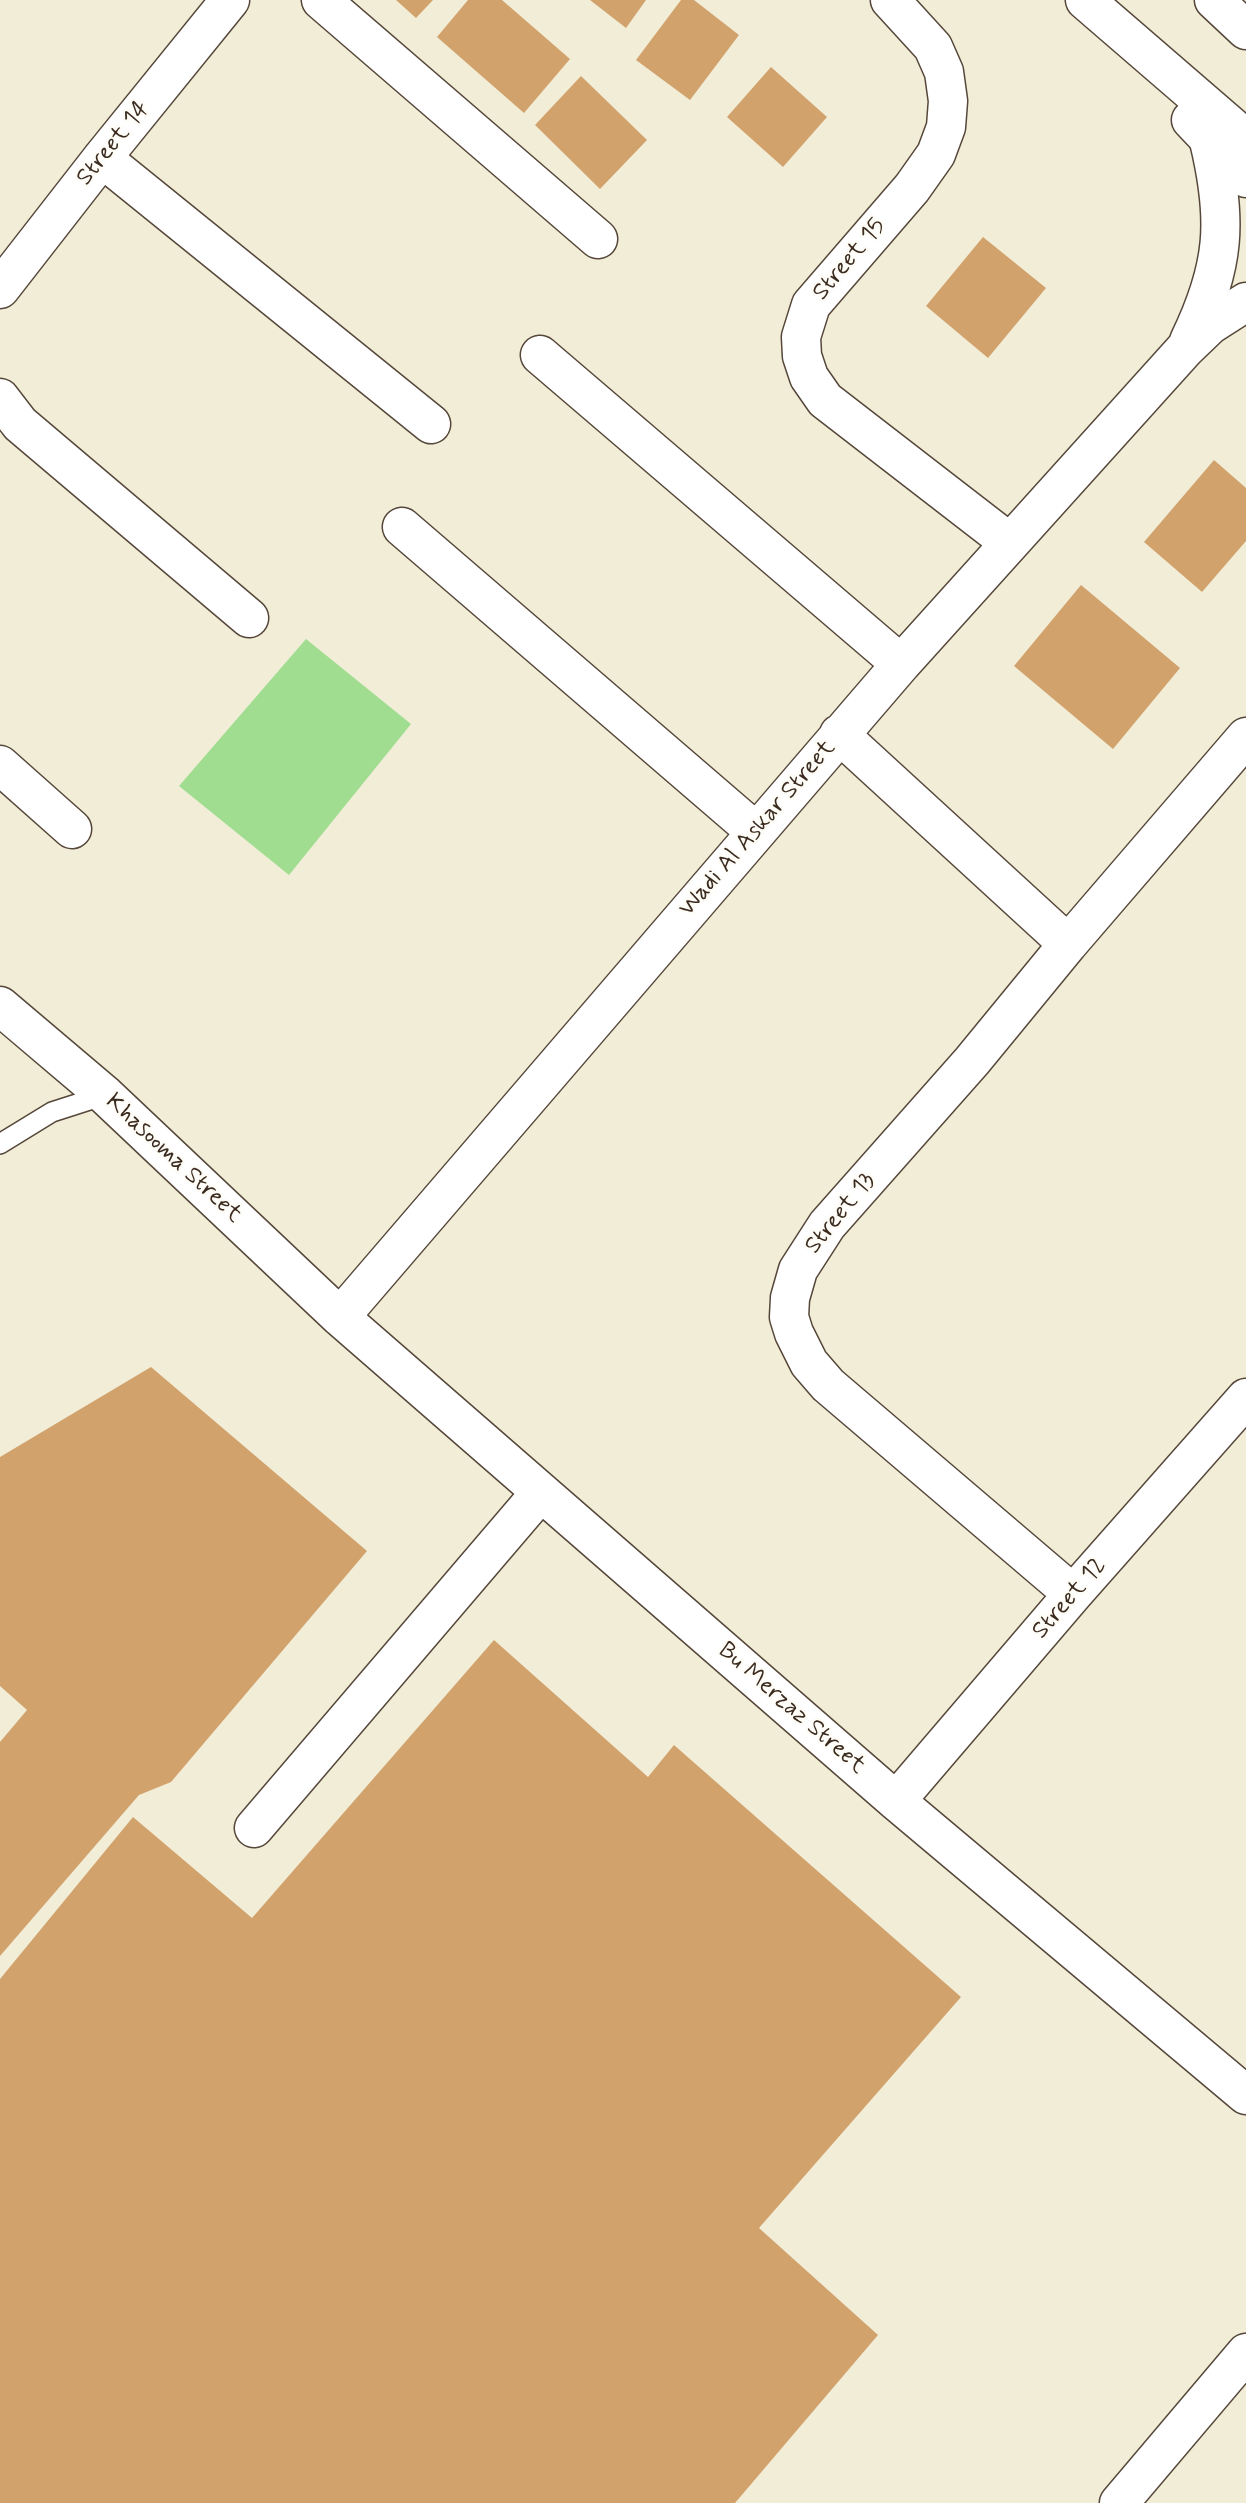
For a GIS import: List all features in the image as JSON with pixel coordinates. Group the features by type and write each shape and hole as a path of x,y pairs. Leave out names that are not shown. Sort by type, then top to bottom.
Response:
{"street":[{"name":"Street 14","path":"0,289 230,0"},
{"path":"321,0 598,239"},
{"name":"Street 15","path":"890,0 933,47 944,72 948,101 946,127 936,155 912,188 811,305 801,337 802,356 810,377 825,400 1010,543"},
{"path":"1214,0 1246,30"},
{"path":"1096,9 1151,74 1227,140 1246,178"},
{"name":"Wadi Al Askar Street","path":"1185,349 1204,310 1216,269 1222,226 1219,183 1227,140"},
{"path":"102,158 431,424"},
{"name":"Wadi Al Askar Street","path":"340,1317 901,664 1185,349 1210,325 1246,302"},
{"path":"540,355 901,664"},
{"path":"7,413 249,618"},
{"path":"401,527 755,831"},
{"path":"839,734 1068,944"},
{"name":"Street 13","path":"1073,1594 828,1385 808,1363 794,1333 789,1317 790,1298 797,1270 827,1225 972,1061 1068,944 1246,737"},
{"path":"0,765 72,829"},
{"name":"Khasooma Street","path":"0,1006 106,1095 340,1317"},
{"name":"Bu Merzaz Street","path":"340,1317 896,1801 1246,2095"},
{"name":"Street 12","path":"896,1801 1246,1398"},
{"path":"254,1828 541,1492"},
{"path":"1119,2503 1246,2353"}],"lane":[{"path":"0,1144 52,1112 106,1095"}],"green space":[{"path":"306,639 411,724 289,875 179,786"}],"building":[{"path":"396,0 433,0 416,18"},
{"path":"468,0 502,0 570,59 524,113 437,37"},
{"path":"590,0 646,0 626,28"},
{"path":"681,0 694,0 739,35 690,100 636,60"},
{"path":"771,67 827,117 783,167 727,117"},
{"path":"581,76 647,140 600,189 535,125"},
{"path":"983,237 1046,288 988,358 926,306"},
{"path":"1214,460 1246,488 1246,541 1202,592 1144,542"},
{"path":"1081,585 1180,668 1113,749 1014,666"},
{"path":"151,1367 367,1551 171,1782 139,1795 0,1956 0,1742 27,1710 0,1686 0,1457"},
{"path":"494,1640 648,1777 674,1745 961,1997 759,2228 878,2335 735,2503 0,2503 0,1979 133,1817 252,1918"}]}
